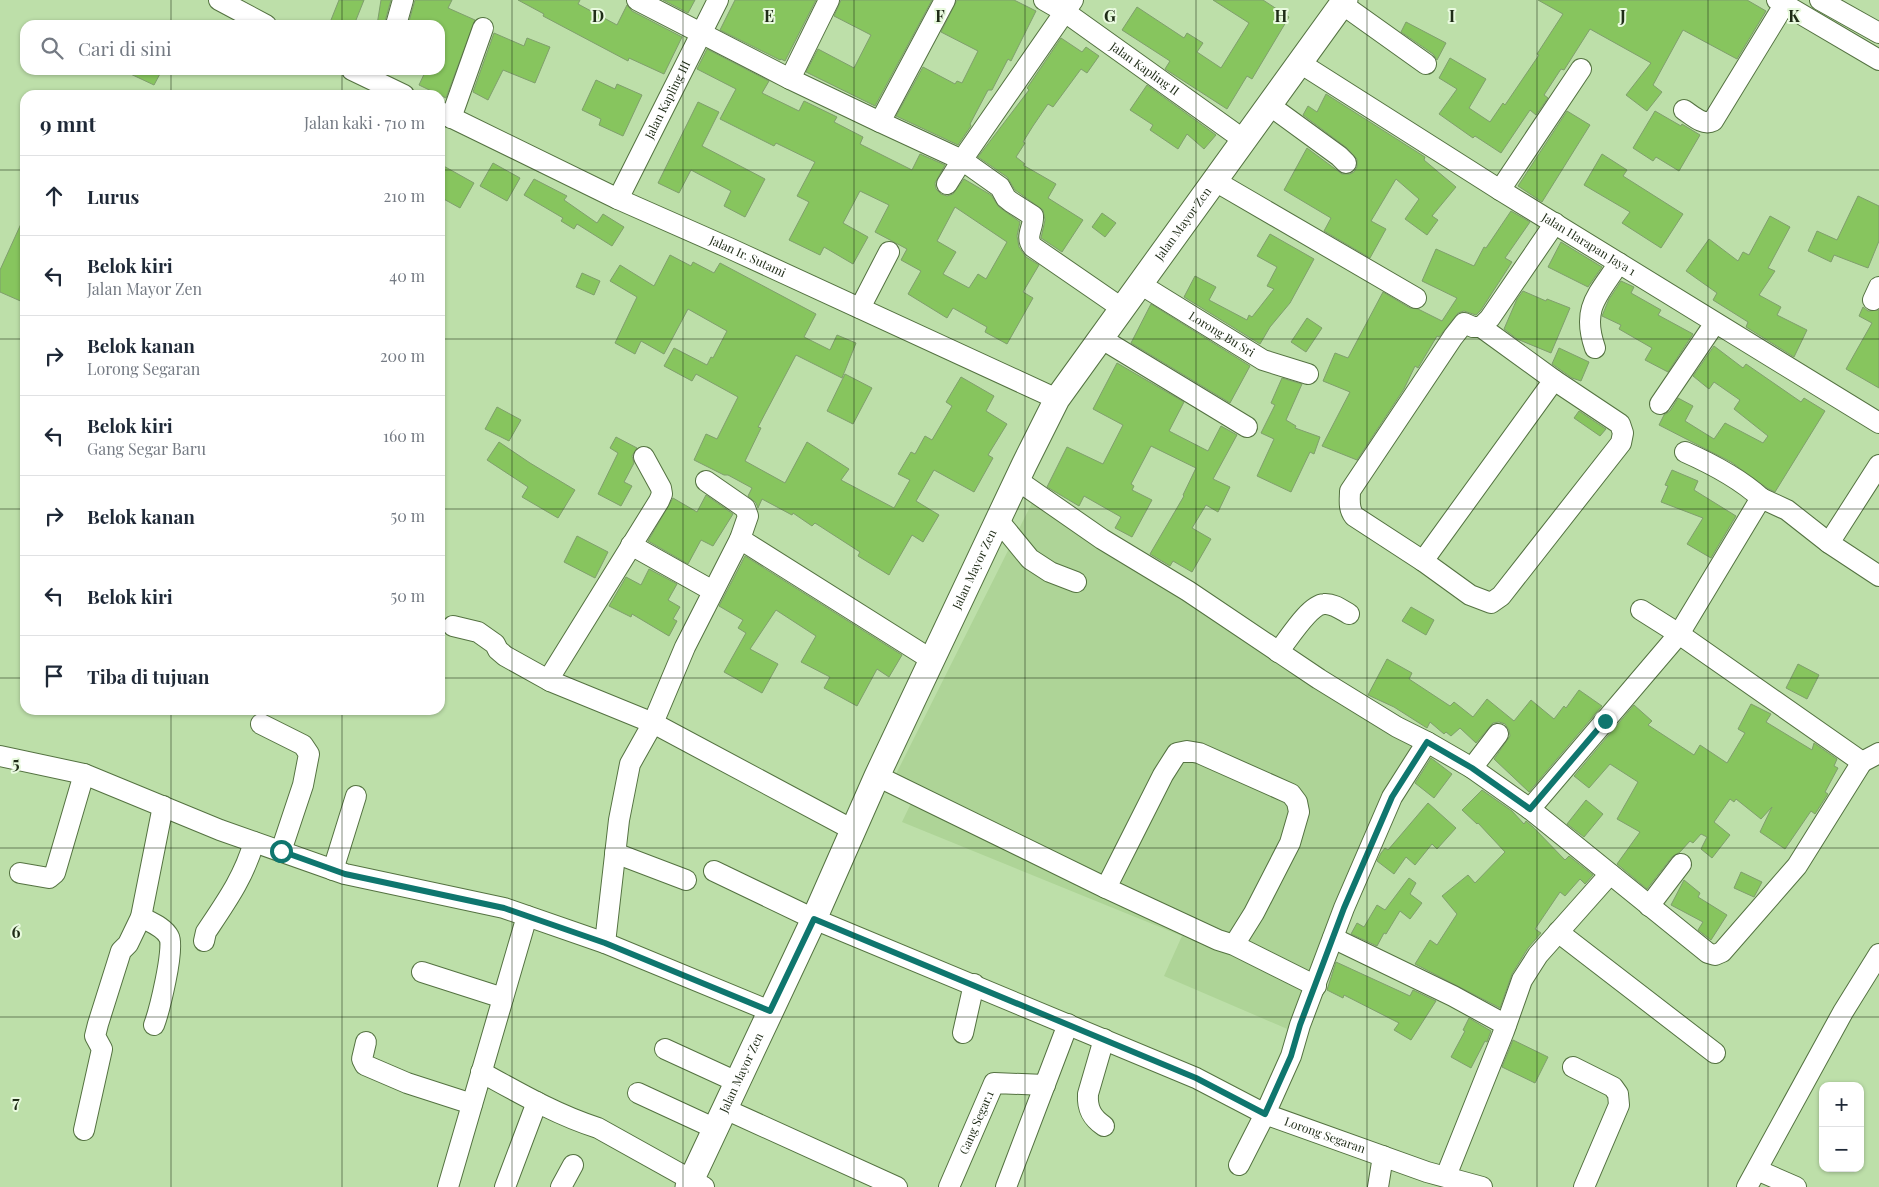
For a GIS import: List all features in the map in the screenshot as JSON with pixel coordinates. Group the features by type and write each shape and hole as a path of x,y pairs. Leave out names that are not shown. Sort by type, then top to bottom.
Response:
{"street":[{"path":"219,0 257,20"},
{"path":"397,20 403,0"},
{"path":"637,0 790,79 962,160 1000,187 1006,198 1011,202 1033,216 1028,238 1032,247 1123,309"},
{"name":"Jalan Kapling III","path":"618,199 718,0"},
{"path":"790,79 829,0"},
{"path":"880,122 945,0"},
{"name":"Jalan Kapling II","path":"1044,0 1069,6 1244,140"},
{"path":"1812,21 1822,1 1879,33"},
{"path":"1343,2 1426,64"},
{"name":"Jalan Mayor Zen","path":"694,1185 720,1119 814,919 877,776 1057,399 1343,2"},
{"path":"1684,110 1704,123 1713,121 1780,2 1879,60"},
{"path":"947,184 1069,6"},
{"path":"445,115 483,28"},
{"name":"Jalan Harapan Jaya 1","path":"1300,63 1500,190 1879,423"},
{"path":"1500,190 1581,69"},
{"path":"382,76 398,90"},
{"path":"1269,105 1346,163"},
{"name":"Jalan Ir. Sutami","path":"445,115 618,199 1057,399"},
{"path":"1214,181 1416,298"},
{"path":"1481,327 1490,318 1555,223"},
{"path":"860,308 889,252"},
{"path":"1595,348 1589,324 1590,310 1619,263"},
{"name":"Lorong Bu Sri","path":"1140,284 1263,360 1308,374"},
{"path":"1464,323 1481,327 1554,380 1620,424 1623,433 1620,443 1501,596 1491,603 1470,596 1423,560 1354,516 1350,511 1350,491 1452,337 1464,323"},
{"path":"1660,404 1716,323"},
{"path":"1102,339 1247,427"},
{"path":"1423,560 1554,380"},
{"path":"1684,452 1726,472 1761,498 1787,510 1828,543 1879,576"},
{"path":"550,681 553,672 662,494 661,488 644,457"},
{"path":"1828,543 1879,465"},
{"path":"1017,480 1102,539 1188,591 1278,652 1389,723 1472,768 1530,809 1708,953 1715,955 1722,952 1797,866 1870,758 1641,610"},
{"path":"605,943 619,820 630,764 653,722 685,647 740,539 748,516 745,508 706,481"},
{"path":"1530,809 1679,634 1761,498"},
{"path":"998,520 1030,559 1050,572 1076,582"},
{"path":"740,539 932,660"},
{"path":"631,545 713,591"},
{"path":"1278,652 1315,607 1324,604 1332,605 1349,614"},
{"path":"453,626 478,632 495,644 498,650 506,656 550,681 653,722 853,830"},
{"path":"261,724 303,745 308,754 303,785 281,851"},
{"path":"1472,768 1498,734"},
{"path":"1238,1165 1265,1114 1291,1056 1300,1025 1344,908 1392,797 1427,742"},
{"path":"1106,888 1163,775 1177,753 1187,751 1198,753 1291,794 1298,802 1299,812 1290,842 1254,913 1234,945"},
{"path":"0,756 84,774 254,842 345,874 504,908 605,943 770,1011"},
{"path":"20,873 49,878 55,873 84,774"},
{"path":"877,776 1106,888 1218,940 1234,945 1316,986"},
{"path":"333,870 356,796"},
{"path":"84,1130 102,1049 95,1036 121,951 128,944 141,917 163,806"},
{"path":"204,941 206,932 237,886 248,862 254,842"},
{"path":"615,853 686,880"},
{"path":"1650,906 1680,864"},
{"name":"Lorong Segaran","path":"714,871 814,919 1196,1078 1265,1114 1426,1172 1482,1187"},
{"path":"1446,1176 1522,980 1538,955 1610,874"},
{"path":"448,1187 527,916"},
{"path":"141,917 163,930 170,938 171,951 158,1015 154,1025"},
{"path":"1558,932 1715,1054"},
{"path":"1333,938 1453,996 1506,1025"},
{"path":"1796,1187 1752,1178 1843,1012 1879,954"},
{"path":"422,972 503,998"},
{"path":"963,1033 974,984"},
{"path":"1006,1187 1068,1024"},
{"path":"1104,1039 1088,1094 1090,1111 1096,1121 1104,1126"},
{"path":"366,1042 362,1059 365,1065 407,1083 472,1104"},
{"path":"666,1049 737,1082"},
{"path":"1573,1067 1613,1087 1618,1094 1619,1105 1584,1187"},
{"path":"481,1072 537,1102 580,1122 598,1128 694,1185"},
{"name":"Gang Segar.1","path":"949,1187 994,1083 1045,1085"},
{"path":"638,1093 720,1119 897,1187"},
{"path":"505,1187 537,1102"},
{"path":"1378,1187 1383,1156"},
{"path":"561,1187 573,1165"}],"shaded area":[{"path":"1037,493 1419,747 1292,1031 1164,976 1182,936 902,822 913,799 889,788"}],"building":[{"path":"339,0 364,0 356,20 331,20"},
{"path":"381,0 391,0 385,20 378,20"},
{"path":"415,0 452,0 448,8 475,20 446,98 445,90 429,90 419,85 424,75 445,75 445,20 409,20"},
{"path":"518,0 580,0 578,4 617,25 627,5 632,11 682,37 664,74 629,58 628,61 543,16 544,14"},
{"path":"663,0 695,0 688,13"},
{"path":"735,0 816,0 785,61 720,30"},
{"path":"841,0 932,0 875,106 806,72 818,49 854,68 871,35 834,16"},
{"path":"957,0 1014,0 1036,11 1011,61 1008,59 992,90 988,90 970,124 971,126 958,145 896,116 923,67 955,84 957,81 962,83 978,51 941,32"},
{"path":"1213,0 1263,0 1289,17 1252,79 1247,76 1227,109 1165,69 1170,61 1122,30 1137,7 1184,38 1187,33 1203,43 1197,52 1221,68 1249,23"},
{"path":"1538,0 1747,0 1766,11 1737,59 1683,30 1653,85 1662,92 1647,111 1626,95 1651,63 1590,29 1564,70 1561,69 1544,95 1548,98 1536,115 1530,110 1501,153 1475,136 1473,138 1439,114 1457,89 1439,78 1450,58 1486,79 1469,108 1490,122 1503,103 1505,105 1539,55 1537,54 1563,14"},
{"path":"1406,22 1446,43 1437,60 1433,54 1401,32"},
{"path":"494,33 524,46 527,38 550,47 535,83 503,70 488,100 473,92"},
{"path":"1061,38 1082,52 1086,47 1099,56 1087,73 1081,69 1053,107 1048,104 1023,142 1025,143 1016,157 1025,164 1023,165 1056,184 1048,198 1083,220 1062,252 1041,238 1045,220 1043,210 1015,190 1007,177 978,157 1029,90 1027,88"},
{"path":"707,49 769,81 762,93 799,111 804,101 837,117 834,122 863,137 860,144 912,170 920,154 945,165 935,183 936,189 941,194 947,196 953,194 964,179 991,195 999,207 1020,222 1017,236 1019,247 1026,257 1039,265 1023,292 1033,298 1007,344 985,332 987,327 953,308 947,318 908,294 921,271 901,260 907,249 875,232 889,205 860,191 843,223 868,237 853,264 824,247 820,255 789,240 809,202 797,196 815,162 776,143 774,146 720,119 736,89 697,69","holes":["955,207 1007,242 986,279 978,274 969,288 943,274 956,252 937,241"]},
{"path":"133,75 159,75 154,85"},
{"path":"596,80 615,89 617,84 642,95 623,136 599,125 601,119 582,110"},
{"path":"1147,85 1216,135 1204,149 1187,134 1178,149 1150,130 1153,125 1130,110"},
{"path":"1326,94 1425,157 1424,160 1456,187 1432,216 1438,220 1427,235 1405,219 1419,199 1396,179 1371,221 1386,229 1370,258 1324,231 1331,218 1284,190 1307,148 1342,174 1350,174 1357,167 1357,159 1347,148 1303,115 1308,106 1317,112"},
{"path":"698,102 719,112 702,146 765,179 745,217 724,206 731,191 691,170 679,193 658,183"},
{"path":"1567,111 1590,125 1542,202 1518,186"},
{"path":"1655,111 1700,135 1679,171 1656,157 1653,161 1633,148"},
{"path":"1602,154 1627,170 1623,176 1683,214 1661,248 1622,223 1630,212 1584,185"},
{"path":"493,163 520,178 507,201 480,186"},
{"path":"445,167 474,183 460,208 445,200"},
{"path":"534,179 567,196 564,200 597,223 603,214 624,227 612,246 577,224 574,229 561,221 563,218 524,195"},
{"path":"1858,196 1879,206 1879,241 1868,268 1834,255 1831,262 1808,251 1817,231 1837,240"},
{"path":"1511,211 1530,222 1505,258 1512,262 1481,310 1476,315 1464,311 1458,313 1439,337 1437,336 1418,368 1415,366 1404,389 1357,460 1322,446 1350,392 1323,381 1335,353 1348,358 1383,292 1410,308 1418,309 1442,321 1457,298 1422,281 1436,249 1474,266 1484,247 1486,248"},
{"path":"1102,213 1116,223 1105,237 1092,227"},
{"path":"1770,216 1790,227 1768,268 1775,271 1759,295 1781,307 1777,315 1807,330 1794,357 1746,327 1748,322 1713,300 1717,293 1686,271 1709,239 1738,261 1743,252 1749,255"},
{"path":"20,226 20,301 0,292 0,270"},
{"path":"1270,234 1314,259 1290,303 1270,327 1260,344 1184,297 1195,276 1216,287 1209,300 1247,320 1249,315 1252,317 1274,289 1267,286 1277,267 1257,256"},
{"path":"1561,242 1602,267 1588,287 1548,267"},
{"path":"670,255 691,266 693,262 714,273 720,263 816,314 804,337 830,350 837,335 856,343 842,378 796,355 758,427 761,428 745,461 785,483 807,442 849,469 841,480 894,508 910,480 898,474 911,452 915,454 925,436 932,440 952,406 946,402 961,377 994,396 986,411 1007,424 988,455 993,458 974,492 934,470 916,501 939,515 923,542 912,535 889,575 858,556 860,552 815,523 812,526 793,513 792,515 762,499 758,508 756,503 748,496 752,488 694,460 706,434 717,439 738,397 696,374 692,381 664,366 674,348 707,365 711,357 713,358 727,331 688,309 664,354 641,341 635,354 615,343 637,297 610,281 620,265 654,286"},
{"path":"582,273 600,281 594,295 576,287"},
{"path":"1621,281 1634,287 1631,293 1661,310 1658,315 1693,334 1668,372 1645,360 1652,348 1619,329 1621,325 1602,316 1609,299"},
{"path":"1523,291 1546,301 1547,299 1570,308 1551,353 1517,339 1504,329 1517,299"},
{"path":"1151,304 1250,366 1230,403 1131,343"},
{"path":"1863,307 1868,311 1879,310 1879,388 1846,369 1872,323 1859,316"},
{"path":"1307,318 1322,328 1306,352 1291,342"},
{"path":"1714,346 1743,368 1746,364 1801,402 1804,398 1825,411 1775,492 1731,462 1659,425 1664,415 1670,411 1678,398 1693,406 1685,421 1714,439 1725,423 1763,443 1768,436 1734,409 1740,400 1714,382 1709,389 1693,376"},
{"path":"1559,348 1589,362 1581,381 1572,378 1552,364"},
{"path":"1117,363 1184,402 1169,431 1208,451 1221,426 1237,435 1213,479 1230,487 1218,512 1206,505 1192,528 1211,539 1192,572 1173,561 1170,566 1150,554 1184,496 1196,468 1151,446 1131,484 1134,486 1132,490 1152,500 1132,537 1115,528 1121,517 1084,496 1079,506 1047,487 1067,447 1103,464 1123,425 1093,409"},
{"path":"845,374 872,388 853,424 827,411"},
{"path":"1282,378 1302,384 1286,420 1296,426 1295,428 1320,437 1314,454 1310,452 1291,492 1257,476 1274,439 1261,433 1275,405 1271,403"},
{"path":"497,407 521,420 509,441 485,429"},
{"path":"1579,411 1606,429 1600,436 1574,418"},
{"path":"616,437 637,448 632,456 634,463 624,482 632,486 621,506 598,494 618,453 610,448"},
{"path":"499,442 575,490 558,518 522,497 528,487 487,460"},
{"path":"1672,470 1698,481 1694,490 1736,516 1711,558 1687,544 1703,518 1661,502 1668,486 1665,485"},
{"path":"706,495 733,514 713,546 701,540 688,564 648,541 673,498 697,512"},
{"path":"577,536 608,552 595,578 564,562"},
{"path":"745,556 902,655 889,677 877,669 857,706 824,688 830,677 801,662 816,636 776,610 750,649 778,664 762,693 724,672 746,633 738,628 743,620 719,606"},
{"path":"649,569 677,584 668,600 680,607 673,619 677,621 669,636 632,614 631,617 609,606 626,577 641,585"},
{"path":"1411,607 1434,620 1426,635 1402,621"},
{"path":"1387,659 1412,673 1409,679 1450,706 1454,702 1473,717 1487,699 1514,721 1531,700 1554,719 1564,706 1566,708 1579,690 1602,706 1529,792 1494,759 1510,736 1505,724 1493,723 1476,743 1460,728 1451,736 1446,732 1444,734 1430,722 1427,728 1394,707 1368,695"},
{"path":"1798,664 1819,675 1807,699 1786,688"},
{"path":"1751,704 1771,714 1766,722 1812,750 1814,743 1837,759 1834,766 1838,768 1825,792 1828,794 1815,814 1811,811 1785,849 1760,832 1772,807 1761,819 1736,799 1734,802 1730,799 1714,822 1730,835 1712,858 1701,849 1707,837 1701,834 1693,843 1690,841 1680,852 1672,857 1647,889 1617,864 1640,832 1617,819 1638,782 1610,764 1589,788 1574,776 1634,705 1652,721 1648,725 1694,755 1700,745 1727,763 1745,733 1738,729"},
{"path":"1431,758 1452,774 1434,798 1415,783"},
{"path":"1482,790 1512,811 1524,824 1526,821 1565,860 1569,856 1593,875 1585,884 1580,879 1565,896 1560,892 1535,929 1541,933 1528,948 1512,974 1500,1008 1415,964 1430,940 1437,945 1457,914 1442,896 1468,875 1475,883 1505,852 1478,823 1462,810"},
{"path":"1586,800 1603,814 1584,837 1567,824"},
{"path":"1428,803 1456,828 1437,849 1432,844 1415,865 1406,857 1394,874 1377,861 1385,848 1388,850"},
{"path":"1741,872 1762,882 1754,897 1734,888"},
{"path":"1409,878 1416,883 1410,894 1422,903 1410,919 1400,911 1377,946 1351,934 1357,923 1364,927 1377,905 1385,910"},
{"path":"1684,880 1700,893 1698,897 1727,915 1711,940 1698,930 1703,922 1671,905"},
{"path":"1336,962 1410,996 1413,990 1436,1001 1411,1040 1394,1030 1399,1023 1344,995 1343,998 1327,990"},
{"path":"1469,1018 1491,1031 1487,1042 1485,1041 1471,1068 1451,1057 1465,1031 1463,1030"},
{"path":"1513,1040 1548,1057 1535,1083 1502,1067"}],"route":[{"path":"281,851 345,874 504,908 605,943 770,1011 814,919 1196,1078 1265,1114 1291,1056 1300,1025 1344,908 1392,797 1427,742 1472,768 1530,809 1605,721"}]}
